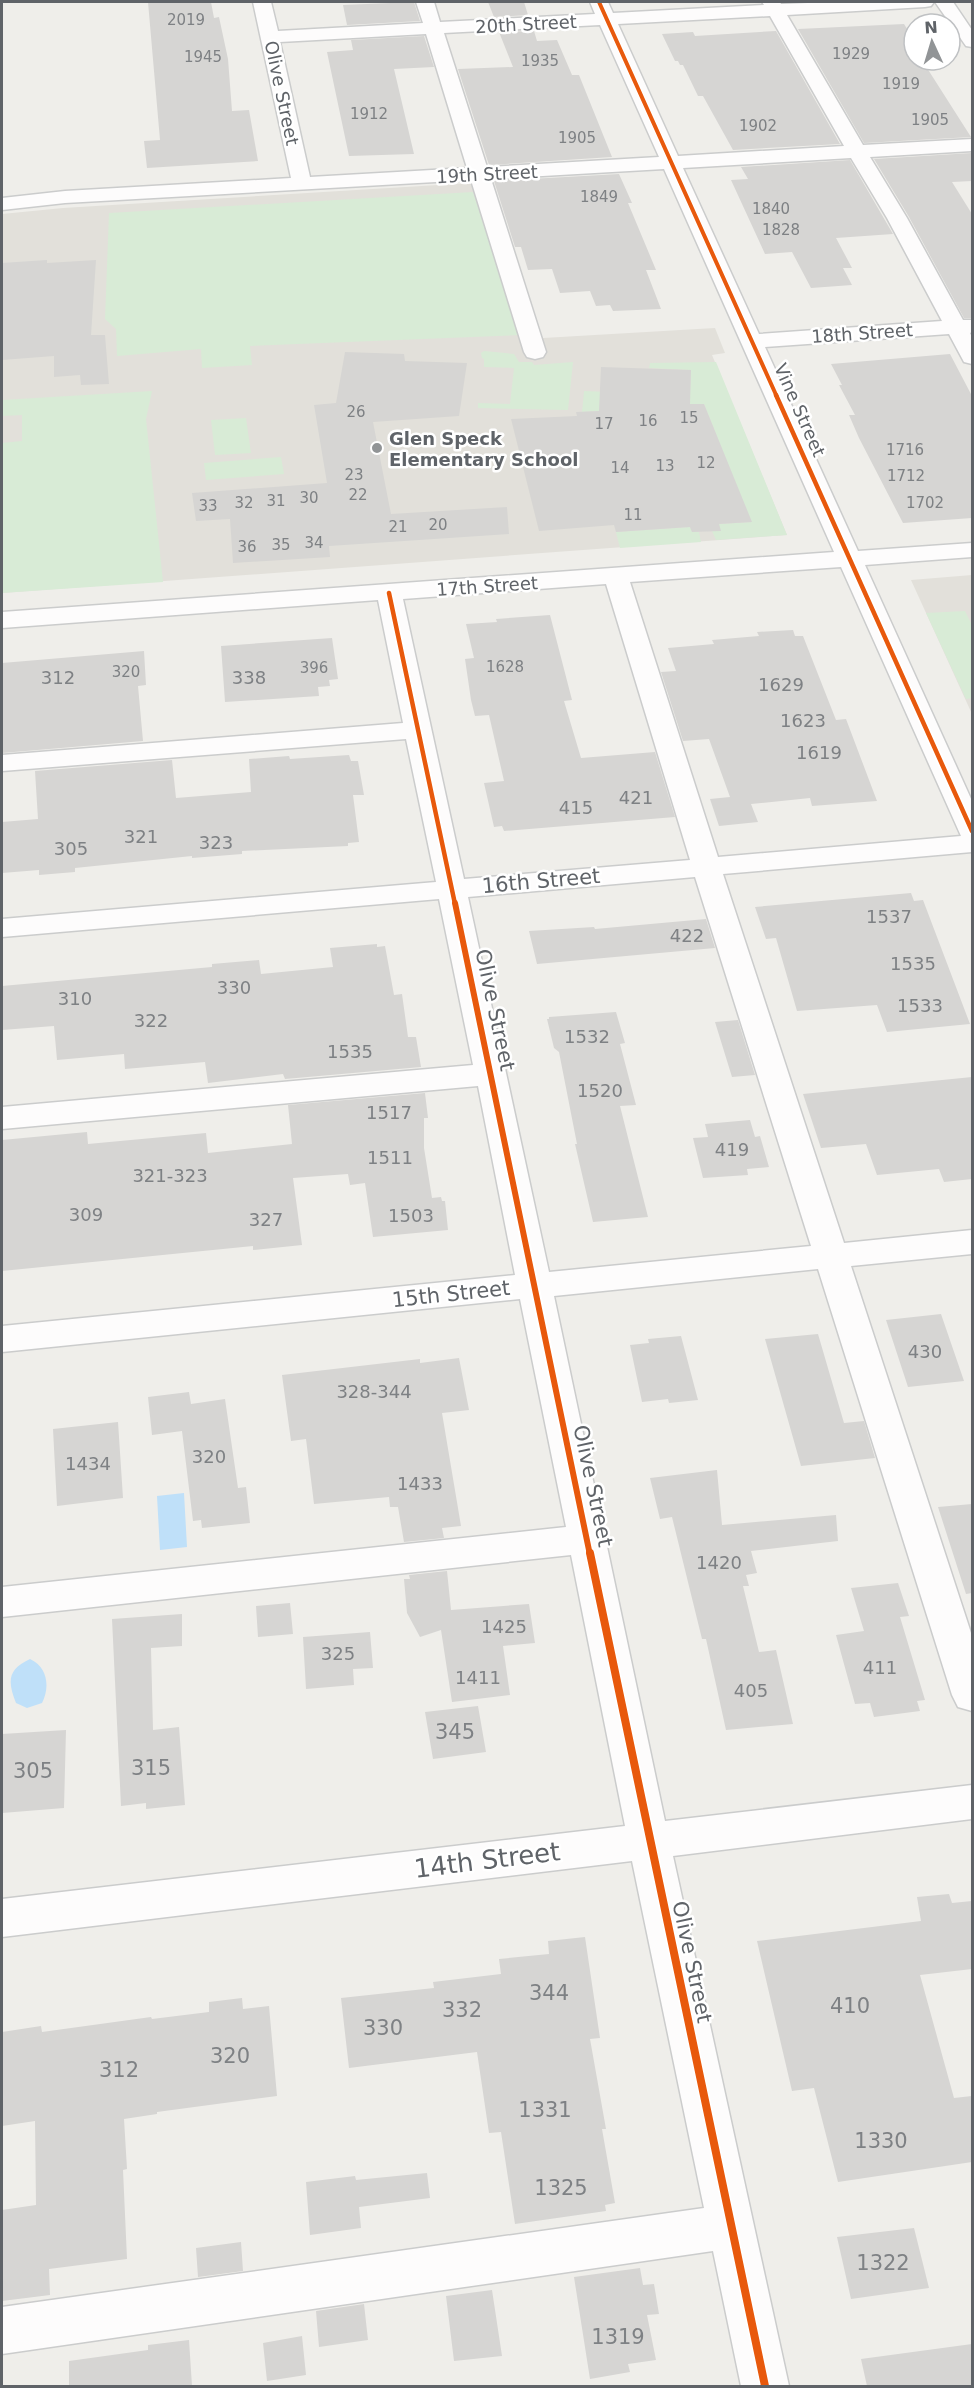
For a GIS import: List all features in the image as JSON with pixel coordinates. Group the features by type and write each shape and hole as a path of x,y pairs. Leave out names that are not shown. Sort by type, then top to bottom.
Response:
{"street":[{"name":"Olive Street","path":"262,2 302,184"},
{"path":"425,2 536,352"},
{"name":"20th Street","path":"270,37 434,29 604,10 925,2"},
{"path":"944,2 972,42"},
{"path":"774,6 856,152 964,326 972,357"},
{"name":"Vine Street","path":"604,10 972,831"},
{"name":"19th Street","path":"2,204 65,197 972,146"},
{"name":"18th Street","path":"752,340 964,326"},
{"name":"17th Street","path":"2,620 972,550"},
{"path":"616,577 706,866 972,1695"},
{"name":"Olive Street","path":"389,592 765,2386"},
{"path":"2,763 419,730"},
{"name":"16th Street","path":"2,928 972,844"},
{"path":"2,1118 491,1074"},
{"name":"15th Street","path":"2,1339 972,1242"},
{"path":"2,1602 587,1539"},
{"name":"14th Street","path":"2,1918 972,1802"},
{"path":"2,2331 732,2226"}],"shaded area":[{"name":"Glen Speck Elementary School","path":"471,183 520,335 526,339 715,328 725,353 712,355 787,535 2,593 2,214 63,208"},
{"path":"972,575 972,714 911,580"}],"green space":[{"path":"473,192 520,335 250,346 252,365 202,368 201,349 117,356 116,329 105,319 109,213"},
{"path":"484,351 514,354 519,362 532,362 534,365 573,362 568,410 478,408 478,403 510,404 514,368 484,367 481,353"},
{"path":"716,362 787,535 716,540 712,531 719,524 751,522 704,404 582,412 584,391 690,395 691,370 649,368 650,363"},
{"path":"152,391 146,419 163,582 2,593 2,443 22,441 22,415 2,416 2,400"},
{"path":"246,418 251,453 215,455 211,420"},
{"path":"281,457 284,474 206,480 204,463"},
{"path":"690,527 692,532 699,532 701,542 620,548 616,532"},
{"path":"965,611 972,625 972,698 966,699 926,613"}],"water":[{"path":"184,1493 187,1547 160,1550 157,1496"},
{"path":"30,1659 44,1672 46,1691 42,1703 27,1708 16,1703 11,1688 11,1676 17,1667"}],"building":[{"path":"148,2 211,2 214,18 219,17 228,59 232,111 249,110 258,161 147,168 144,141 160,140"},
{"path":"414,2 420,21 347,25 343,5"},
{"path":"488,2 524,2 528,15 494,17"},
{"path":"902,24 902,72 930,72 971,137 864,143 798,29"},
{"path":"534,31 537,41 557,40 572,75 579,75 612,157 489,165 458,69 513,67 499,32"},
{"path":"776,31 840,144 733,150 703,96 698,96 683,65 675,61 662,34 693,32 695,36"},
{"path":"424,36 434,67 394,69 414,154 349,156 327,52 353,50 351,40"},
{"path":"972,153 972,181 952,182 972,214 972,318 964,318 909,217 874,159"},
{"path":"850,160 893,234 836,238 852,268 843,268 852,285 811,288 792,252 765,254 731,180 748,179 741,167"},
{"path":"619,174 632,203 628,203 656,270 646,270 661,309 613,311 610,305 596,306 590,291 560,293 552,269 528,270 521,247 515,247 494,181"},
{"path":"47,260 47,263 96,260 91,335 105,335 109,384 81,385 80,375 54,377 54,356 2,360 2,263"},
{"path":"345,352 404,354 405,361 467,363 459,416 373,422 391,514 507,507 509,534 329,546 330,557 233,563 230,519 196,521 192,493 327,483 314,405 336,403"},
{"path":"950,354 972,396 972,518 903,523 859,438 849,415 855,415 831,364"},
{"path":"601,367 691,370 690,404 704,404 752,522 719,524 721,531 692,532 690,527 616,532 614,525 539,531 511,419 577,416 576,412 599,411"},
{"path":"550,615 572,700 564,701 581,758 655,752 675,817 504,831 502,826 494,827 484,783 504,781 489,715 475,716 471,700 465,659 474,658 466,624"},
{"path":"793,630 795,636 803,636 836,720 846,719 877,801 812,806 810,798 751,804 758,822 719,826 710,799 730,797 709,739 683,741 661,672 676,671 668,648 714,644 712,640 759,636 757,632"},
{"path":"332,638 338,679 329,680 330,686 318,687 319,696 225,702 221,646"},
{"path":"144,651 146,685 138,686 143,741 2,753 2,663"},
{"path":"349,755 351,761 358,761 364,795 353,795 359,842 348,843 348,846 242,851 242,854 192,858 192,856 75,868 75,872 39,875 39,870 2,873 2,822 38,819 35,771 172,760 176,798 251,792 249,759"},
{"path":"911,893 914,901 923,900 970,1024 887,1032 877,1005 797,1011 776,938 766,939 755,907"},
{"path":"706,919 715,948 537,964 529,931 594,927 595,929"},
{"path":"377,944 377,947 385,946 394,995 402,994 408,1037 416,1037 421,1067 285,1079 283,1074 208,1083 205,1062 125,1069 124,1054 57,1060 54,1026 2,1030 2,986 212,967 212,964 259,960 261,974 333,967 330,948"},
{"path":"616,1012 625,1043 620,1044 636,1105 620,1106 648,1217 593,1222 575,1144 577,1144 559,1052 554,1048 547,1019"},
{"path":"738,1020 755,1075 732,1077 715,1022"},
{"path":"972,1077 972,1179 944,1182 939,1169 877,1175 866,1144 821,1148 803,1094"},
{"path":"425,1093 428,1118 424,1118 424,1148 432,1198 441,1197 442,1201 445,1201 448,1230 373,1237 365,1183 350,1185 348,1174 293,1178 302,1245 253,1250 253,1246 2,1271 2,1140 87,1132 88,1144 206,1133 208,1153 292,1144 288,1105"},
{"path":"750,1120 755,1137 760,1136 769,1167 747,1169 748,1175 703,1178 693,1138 708,1137 705,1124"},
{"path":"941,1314 964,1381 908,1387 886,1320"},
{"path":"818,1334 844,1423 864,1421 875,1458 801,1466 765,1339"},
{"path":"681,1336 698,1400 669,1403 668,1399 642,1402 630,1345 649,1343 648,1339"},
{"path":"459,1358 469,1410 442,1413 461,1526 442,1528 444,1538 404,1542 398,1507 390,1507 389,1497 314,1504 306,1439 291,1441 282,1375 420,1359 420,1363"},
{"path":"189,1392 191,1404 225,1399 238,1488 246,1487 250,1523 202,1528 201,1520 193,1521 182,1431 152,1435 148,1397"},
{"path":"118,1422 123,1498 57,1506 53,1429"},
{"path":"717,1470 722,1525 836,1515 838,1541 751,1551 757,1573 746,1575 749,1586 743,1586 759,1652 776,1650 793,1724 726,1730 706,1639 702,1639 672,1517 660,1519 650,1478"},
{"path":"972,1504 972,1593 966,1594 938,1507"},
{"path":"447,1571 451,1610 529,1604 535,1643 503,1646 510,1695 452,1702 441,1630 420,1637 407,1613 404,1579 410,1579 409,1575"},
{"path":"898,1583 909,1616 900,1617 925,1700 917,1701 920,1711 874,1717 870,1703 855,1704 836,1635 864,1631 851,1588"},
{"path":"290,1603 293,1634 258,1637 256,1606"},
{"path":"182,1614 182,1646 151,1648 153,1730 179,1727 185,1805 146,1809 146,1803 121,1806 112,1619"},
{"path":"370,1632 373,1668 353,1669 354,1685 306,1689 303,1637"},
{"path":"478,1706 486,1752 433,1759 425,1712"},
{"path":"66,1730 64,1808 2,1813 2,1734"},
{"path":"949,1894 952,1903 972,1901 972,1969 920,1975 954,2098 972,2096 972,2162 838,2182 814,2088 792,2091 757,1941 921,1921 917,1897"},
{"path":"585,1937 600,2038 590,2039 606,2129 602,2129 615,2203 605,2205 606,2211 515,2224 501,2132 489,2133 477,2052 349,2068 341,1998 434,1988 433,1982 501,1974 499,1959 549,1954 548,1941"},
{"path":"242,1998 243,2009 269,2006 277,2096 157,2112 157,2114 124,2119 127,2169 123,2170 127,2259 49,2269 50,2295 2,2301 2,2210 36,2205 35,2121 2,2126 2,2032 41,2026 42,2032 151,2017 152,2019 209,2012 209,2002"},
{"path":"427,2173 430,2198 359,2207 361,2228 310,2235 306,2182 355,2176 356,2180"},
{"path":"914,2228 929,2288 851,2299 837,2237"},
{"path":"241,2242 243,2271 198,2277 196,2248"},
{"path":"640,2268 643,2285 654,2284 659,2314 647,2315 656,2360 628,2364 630,2372 590,2379 574,2277"},
{"path":"492,2290 502,2356 454,2361 446,2296"},
{"path":"364,2304 368,2340 319,2347 316,2311"},
{"path":"302,2336 306,2375 267,2381 263,2343"},
{"path":"189,2340 192,2386 69,2386 69,2361 148,2350 148,2345"},
{"path":"972,2344 972,2385 867,2386 861,2359"}],"cycle path":[{"path":"599,2 972,831"},
{"path":"389,593 765,2386"}],"place":[{"name":"Glen Speck Elementary School","path":"377,448"}]}
